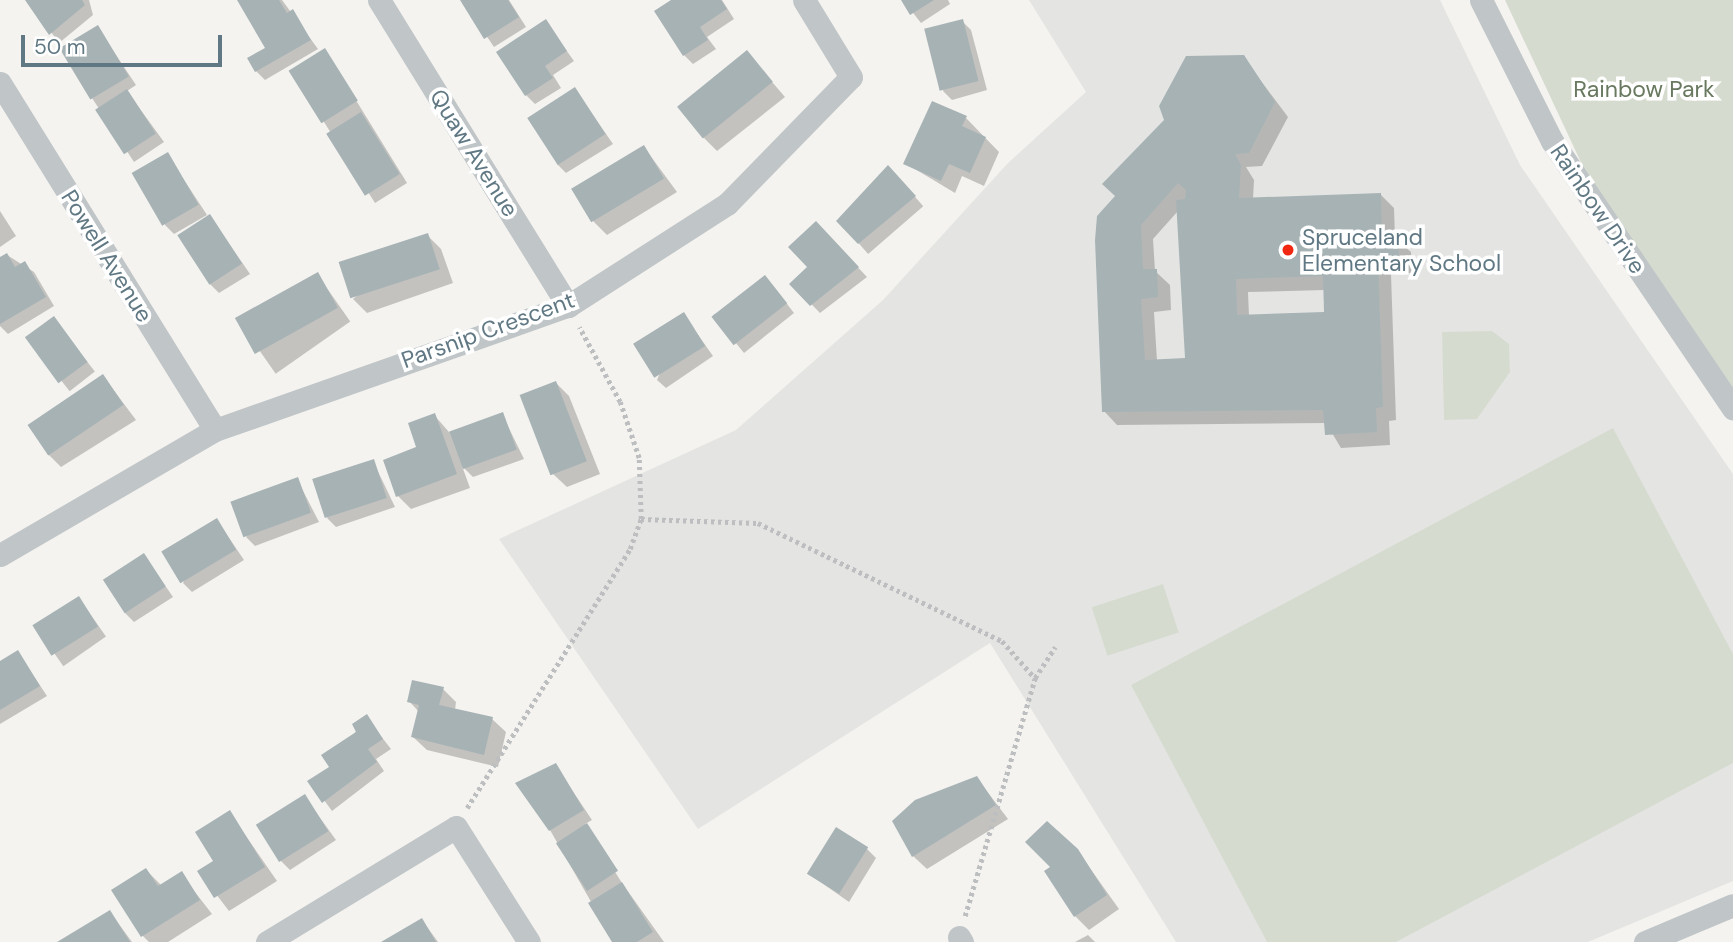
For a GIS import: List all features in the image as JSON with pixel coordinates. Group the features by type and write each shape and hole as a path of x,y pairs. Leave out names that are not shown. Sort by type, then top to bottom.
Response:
{"street":[{"name":"Quaw Avenue","path":"379,0 568,306"},
{"name":"Parsnip Crescent","path":"0,555 215,430 568,306 727,204 851,77 804,0"},
{"name":"Rainbow Drive","path":"1481,0 1552,141 1733,408"},
{"name":"Powell Avenue","path":"0,83 215,430"},
{"path":"267,942 456,827 529,942"},
{"path":"1645,942 1733,905"}],"path":[{"path":"456,827 630,549 641,519 639,458 620,402 568,306"},
{"path":"641,519 758,523 1002,640 1035,678"},
{"path":"960,940 1035,678 1055,647"}],"shaded area":[{"path":"1029,0 1440,0 1520,165 1733,474 1733,881 1588,942 1176,942 990,643 698,829 499,539 736,430 883,300 1008,163 1086,92"}],"green space":[{"name":"Rainbow Park","path":"1505,0 1733,0 1733,388 1585,171"},
{"path":"1492,331 1509,344 1510,372 1477,419 1444,420 1442,332"},
{"path":"1613,428 1733,654 1733,763 1396,942 1267,942 1131,685"},
{"path":"1163,584 1179,633 1107,656 1092,607"}],"building":[{"path":"25,0 82,0 85,5 49,35"},
{"path":"237,0 279,0 287,13 293,9 311,40 255,72 247,58 265,48"},
{"path":"460,0 508,0 519,17 484,39"},
{"path":"671,0 721,0 727,9 700,27 708,40 683,56 654,11"},
{"path":"901,0 934,0 910,15"},
{"path":"546,19 567,51 545,66 553,78 525,96 496,52"},
{"path":"963,19 978,81 940,91 924,29"},
{"path":"98,25 129,76 90,100 59,48"},
{"path":"325,48 358,101 321,123 289,71"},
{"path":"747,50 773,82 703,139 677,107"},
{"name":"Spruceland Elementary School","path":"1244,55 1275,102 1249,153 1235,154 1241,165 1239,198 1381,193 1382,237 1398,237 1399,260 1378,261 1383,407 1376,408 1377,432 1325,435 1323,410 1102,412 1095,240 1097,216 1115,196 1102,184 1164,120 1159,106 1186,56","holes":["1178,183 1186,190 1185,199 1176,200 1185,358 1145,360 1141,299 1158,297 1157,269 1143,269 1141,225","1323,276 1324,312 1237,315 1236,279"]},
{"path":"575,87 605,134 558,165 527,118"},
{"path":"127,89 156,133 124,154 95,110"},
{"path":"932,101 967,116 962,126 986,137 970,173 949,164 941,181 903,164"},
{"path":"361,112 400,174 365,196 326,134"},
{"path":"644,145 664,178 591,222 571,189"},
{"path":"168,152 198,205 162,226 132,173"},
{"path":"888,165 916,196 858,244 836,221"},
{"path":"210,214 242,263 209,285 177,235"},
{"path":"816,221 859,267 810,306 789,284 807,267 788,247"},
{"path":"428,233 440,269 350,298 339,262"},
{"path":"7,253 15,267 25,261 46,297 0,324 0,257"},
{"path":"318,272 338,308 255,354 235,318"},
{"path":"765,275 787,303 734,345 711,317"},
{"path":"684,312 705,346 654,378 633,344"},
{"path":"54,316 88,362 58,383 25,337"},
{"path":"103,374 124,405 48,456 28,425"},
{"path":"556,381 587,461 550,475 520,395"},
{"path":"503,412 517,450 463,469 449,431"},
{"path":"435,413 457,474 396,497 383,460 416,447 408,423"},
{"path":"374,459 387,498 325,518 312,479"},
{"path":"298,477 311,513 243,537 230,502"},
{"path":"217,518 236,550 180,583 161,551"},
{"path":"144,553 166,587 125,613 103,580"},
{"path":"79,596 98,627 51,656 32,625"},
{"path":"18,650 40,686 0,710 0,661"},
{"path":"412,680 444,687 439,705 493,717 484,755 411,737 419,705 407,702"},
{"path":"367,714 383,739 368,749 377,762 322,803 307,781 329,767 321,755 356,732 352,724"},
{"path":"556,763 584,810 549,831 515,783"},
{"path":"977,776 996,805 912,857 892,821 915,800"},
{"path":"305,794 328,831 279,862 256,825"},
{"path":"230,810 265,867 214,898 197,871 213,861 195,832"},
{"path":"1047,821 1078,849 1107,895 1074,917 1044,871 1050,867 1025,842"},
{"path":"587,823 618,871 587,891 556,843"},
{"path":"836,827 868,847 839,894 807,874"},
{"path":"146,868 158,886 182,871 200,900 141,937 111,890"},
{"path":"622,882 653,932 637,942 612,942 588,903"},
{"path":"110,910 130,942 57,942"},
{"path":"422,918 436,942 381,942"}],"place":[{"name":"Spruceland Elementary School","path":"1288,250"}]}
